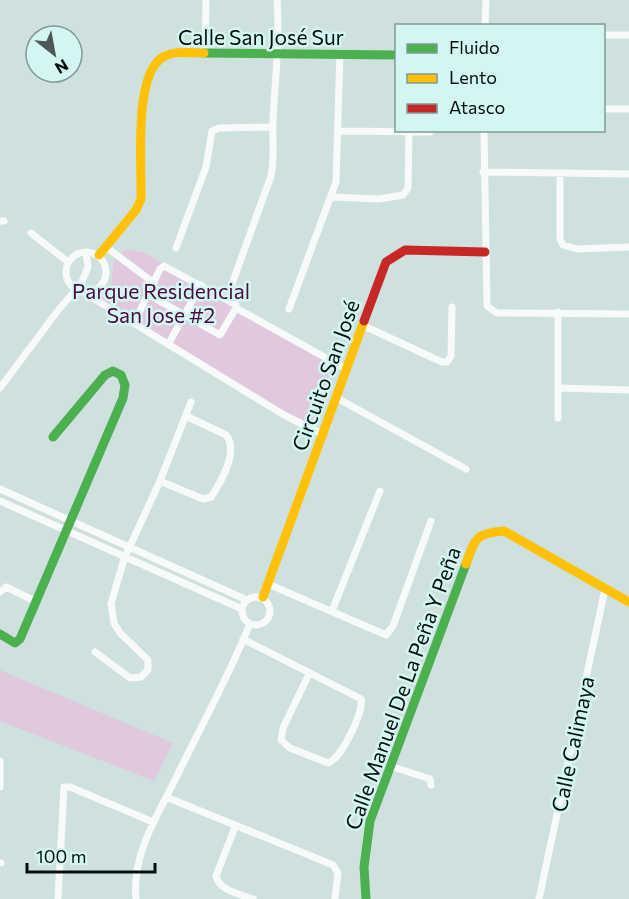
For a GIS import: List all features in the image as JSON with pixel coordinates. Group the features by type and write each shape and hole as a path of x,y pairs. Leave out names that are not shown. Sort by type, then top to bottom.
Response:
{"street":[{"path":"206,0 206,53"},
{"path":"232,284 271,176 274,161 272,127 279,27 277,0"},
{"path":"485,24 486,0"},
{"path":"605,34 629,35"},
{"path":"289,309 332,197 339,131 340,53"},
{"name":"Calle San José Sur","path":"99,255 141,199 146,91 151,70 167,54 395,55"},
{"path":"605,109 629,109"},
{"path":"176,248 206,167 212,131 219,128 272,127"},
{"path":"339,131 395,131"},
{"path":"332,197 396,198 406,192 409,132"},
{"path":"484,132 486,302 494,312 501,313 629,314"},
{"path":"483,172 629,174"},
{"path":"560,173 560,240 563,245 577,249 629,247"},
{"path":"31,233 68,262"},
{"path":"106,247 154,283"},
{"name":"Circuito San José","path":"263,597 386,262 398,252 413,249 485,252"},
{"path":"68,262 86,252 99,255 105,261 106,272 99,287 86,294"},
{"path":"0,388 58,309 76,291 86,273 86,252"},
{"path":"68,262 67,278 76,291 86,294 169,343 284,415 322,434"},
{"path":"134,324 164,266 236,304 236,308 346,369"},
{"path":"169,343 201,285"},
{"path":"149,295 220,335 236,308"},
{"path":"362,325 447,362 451,356 452,307"},
{"path":"558,312 558,418"},
{"path":"0,634 15,643 18,641 70,527 123,398 124,377 113,371 105,375 53,437"},
{"path":"558,388 629,390"},
{"path":"335,397 466,469"},
{"path":"95,652 130,678 141,677 148,670 148,660 120,633 111,612 114,591 126,553 160,481 191,402"},
{"path":"160,481 203,499 211,497 219,483 231,450 230,440 226,435 186,416"},
{"path":"0,489 70,527 242,609"},
{"path":"332,611 380,491"},
{"path":"0,501 70,527 126,553 247,600"},
{"path":"268,584 386,635 395,619 431,520"},
{"name":"Calle Manuel De La Peña Y Peña","path":"366,899 365,843 370,821 475,540 485,532 504,531 629,602"},
{"path":"0,592 6,587 35,601"},
{"name":"Calle Calimaya","path":"539,899 605,589"},
{"path":"255,596 263,597 270,607 269,617 260,624 250,624 244,618 242,609 247,600 255,596"},
{"path":"136,899 134,881 137,861 153,822 250,624"},
{"path":"243,639 358,697 362,702 360,712 342,749 332,762 328,763 290,748 281,740 283,728 309,674"},
{"path":"0,761 0,787"},
{"path":"390,766 424,776 430,779 431,785"},
{"path":"58,899 64,788 70,787 153,822"},
{"path":"166,797 333,865 338,873 335,899"},
{"path":"235,826 216,876 224,887 253,899"}],"green space":[{"name":"Parque Residencial San Jose #2","path":"127,249 143,252 336,363 312,428 95,305 111,284 114,259"},
{"path":"0,670 173,743 154,781 0,721"}],"traffic: fast":[{"path":"204,53 395,55"},
{"path":"0,634 15,643 20,639 123,398 125,385 121,375 113,371 105,375 53,437"},
{"path":"366,899 364,867 370,821 466,564"}],"traffic: slow":[{"path":"99,255 136,210 141,199 141,123 147,82 153,67 163,57 173,53 204,53"},
{"path":"263,597 364,321"},
{"path":"466,564 474,543 478,539 487,533 504,531 629,602"}],"traffic: jam":[{"path":"364,321 386,262 405,250 485,252"}]}
